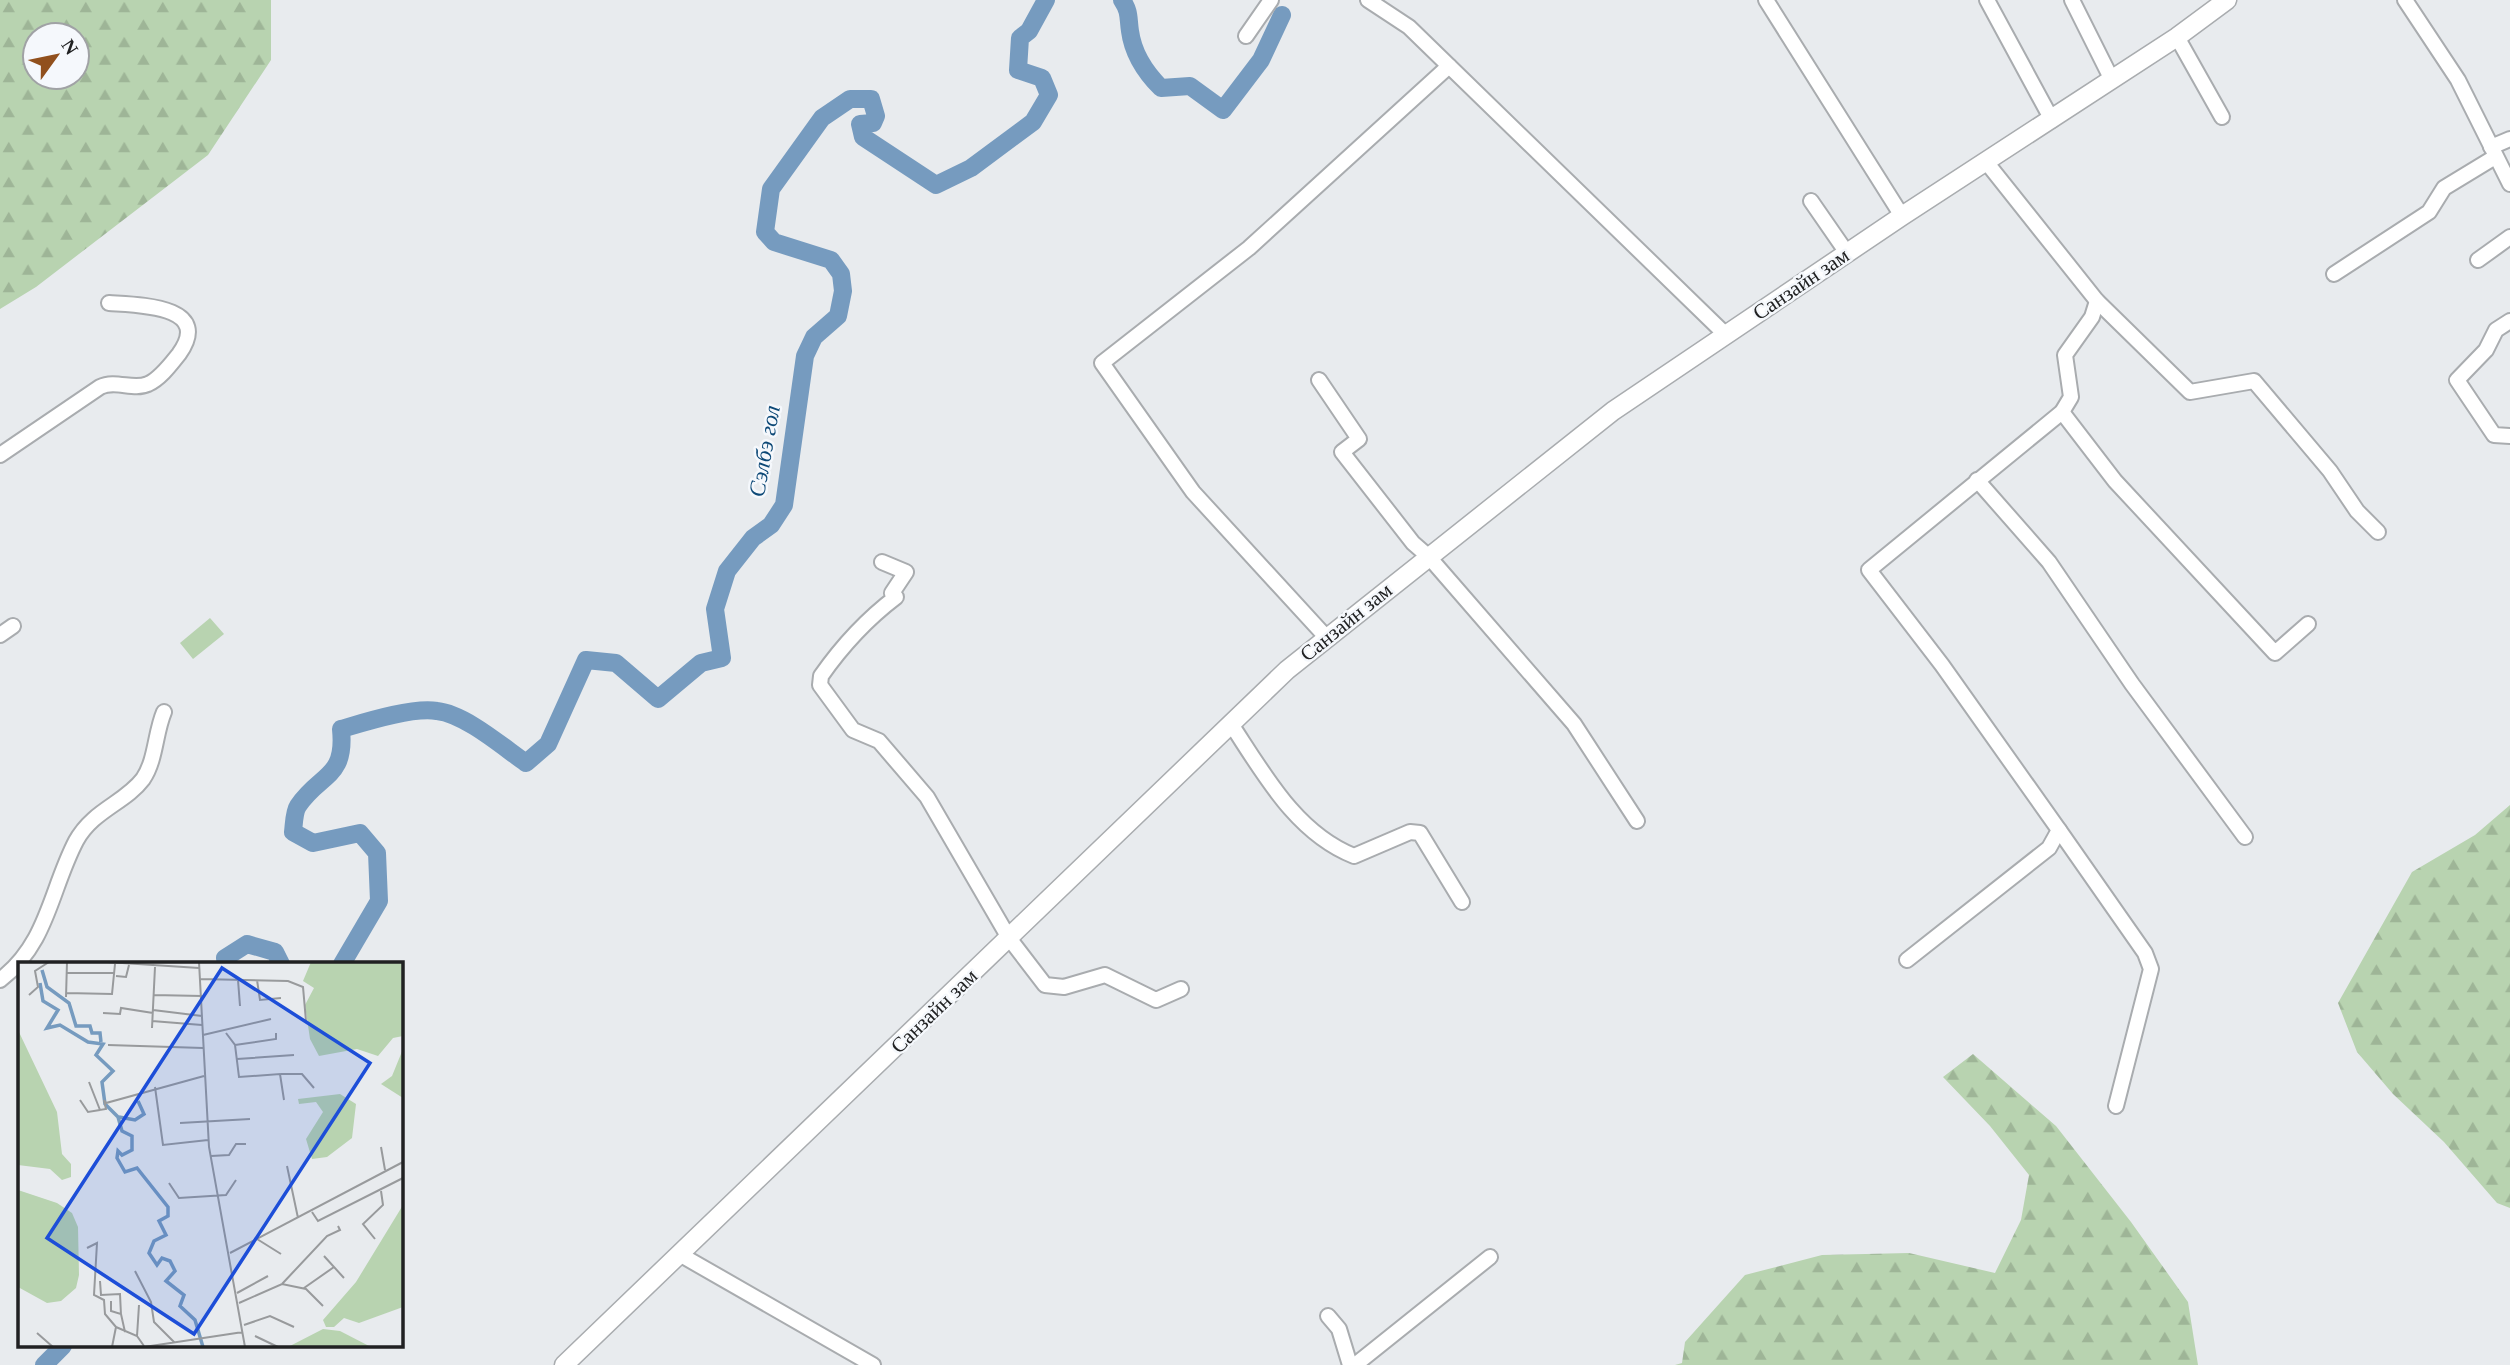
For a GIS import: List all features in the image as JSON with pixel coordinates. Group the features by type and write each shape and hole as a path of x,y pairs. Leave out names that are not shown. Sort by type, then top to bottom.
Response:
{"main road":[{"name":"Санзайн зам","path":"564,1365 1287,670 1613,411 1902,216 2177,37 2227,0"}],"street":[{"path":"1246,36 1271,0"},
{"path":"1368,0 1409,27 1727,335"},
{"path":"1766,0 1902,216"},
{"path":"1987,0 2052,120"},
{"path":"2072,0 2112,80"},
{"path":"2405,0 2458,80 2510,184"},
{"path":"2177,37 2222,117"},
{"path":"1327,638 1193,492 1102,363 1249,248 1449,66"},
{"path":"2334,274 2429,212 2444,188 2510,139"},
{"path":"1987,163 2097,301 2190,392 2254,382 2330,471 2357,511 2378,532"},
{"path":"1811,201 1847,253"},
{"path":"2478,260 2510,237"},
{"path":"2097,301 2092,317 2065,355 2071,397 2062,412 1869,570 1942,665 2145,953 2151,970 2116,1106"},
{"path":"0,455 100,387 114,382 140,386 149,384 174,361 185,345 187,330 184,321 172,311 109,303"},
{"path":"2510,321 2496,330 2486,351 2456,380 2494,435 2510,436"},
{"path":"1319,380 1359,439 1342,452 1413,543 1429,557 1574,724 1637,821"},
{"path":"2062,412 2115,481 2274,653 2308,624"},
{"path":"1978,481 2049,562 2132,684 2245,837"},
{"path":"882,562 906,572 892,593 896,597 872,615 835,656 821,676 820,685 853,730 880,740 927,797 1009,938 1045,985 1064,986 1105,975 1156,1000 1181,989"},
{"path":"0,635 13,626"},
{"path":"19,962 38,937 76,840 96,814 142,780 151,762 164,712"},
{"path":"1231,724 1286,804 1317,834 1354,856 1410,832 1420,833 1462,902"},
{"path":"1907,960 2049,848 2059,830"},
{"path":"0,980 18,963"},
{"path":"681,1255 873,1365"},
{"path":"1328,1316 1339,1329 1353,1365 1490,1257"}],"green space":[{"path":"0,0 271,0 271,60 208,155 36,287 0,309"},
{"path":"210,618 224,634 193,659 180,643"},
{"path":"2510,805 2510,1208 2497,1203 2444,1142 2393,1094 2357,1052 2338,1003 2412,872 2475,835"},
{"path":"1973,1054 2056,1126 2131,1222 2188,1302 2198,1365 1675,1365 1682,1363 1685,1342 1745,1275 1822,1255 1909,1253 1995,1273 2021,1220 2029,1175 1990,1126 1943,1077"}],"waterway":[{"name":"Сэлбэ гол","path":"343,962 379,901 377,853 360,833 313,843 293,832 298,806 335,767 341,745 341,729 402,713 427,710 448,713 495,740 526,763 548,744 586,660 616,663 658,699 701,663 722,658 715,609 727,571 753,538 771,525 784,505 805,356 814,337 838,316 843,291 841,274 831,260 774,242 765,232 771,189 822,118 850,99 871,99 876,116 873,123 860,124 863,137 936,185 971,168 1033,122 1049,95 1042,78 1018,70 1020,38 1029,31 1046,0"},
{"path":"1122,0 1128,12 1137,55 1155,82 1161,88 1190,86 1223,110 1261,60 1282,15"},
{"name":"Сэлбэ гол","path":"226,962 225,958 247,944 275,952 280,962"},
{"name":"Сэлбэ гол","path":"44,1365 61,1348"}]}
